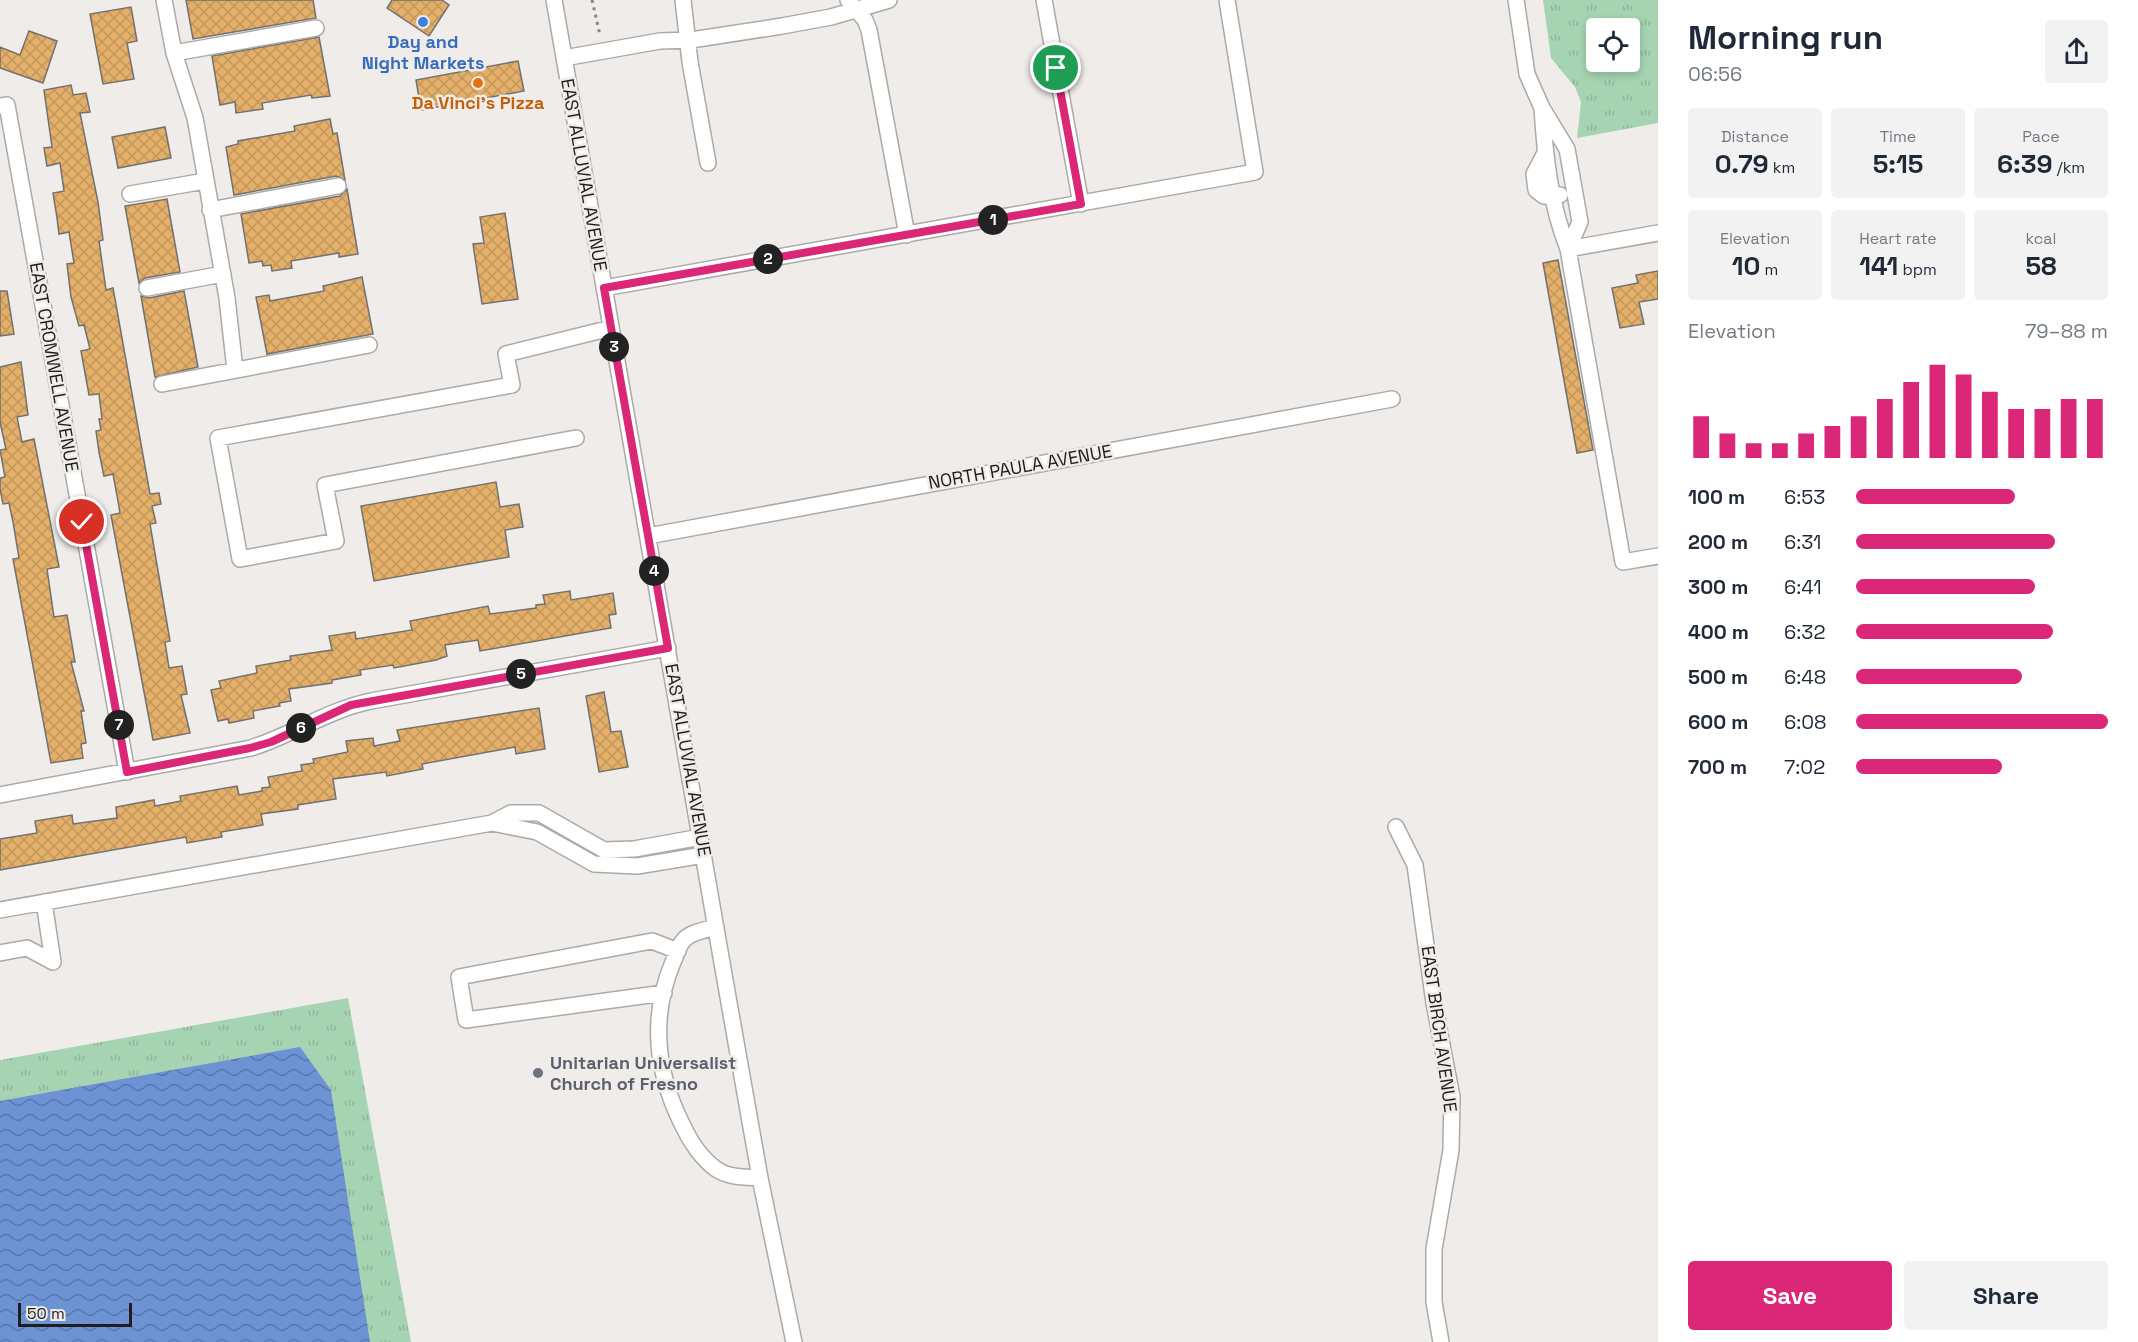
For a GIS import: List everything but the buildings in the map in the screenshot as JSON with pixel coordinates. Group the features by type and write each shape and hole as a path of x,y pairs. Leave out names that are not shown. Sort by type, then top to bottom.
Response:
{"street":[{"path":"164,0 174,53 195,118 223,274 235,370"},
{"name":"EAST ALLUVIAL AVENUE","path":"554,0 760,1178 794,1342"},
{"path":"683,0 708,163"},
{"path":"564,58 660,41 688,40 782,27 852,5 889,0"},
{"path":"1044,0 1081,204"},
{"path":"604,288 1256,172 1227,0"},
{"path":"1516,0 1527,75 1542,108 1567,149 1580,222 1568,249"},
{"path":"852,5 869,30 907,235"},
{"path":"174,53 316,28"},
{"name":"EAST CROMWELL AVENUE","path":"4,106 127,772"},
{"path":"1542,108 1545,153 1552,196 1559,226 1568,249 1623,562 1658,556"},
{"path":"130,194 205,181"},
{"path":"210,210 338,186"},
{"path":"1552,196 1575,192"},
{"path":"1568,249 1658,233"},
{"path":"147,288 223,274"},
{"path":"576,438 325,484 336,541 240,559 218,438 512,385 506,354 611,328"},
{"path":"162,384 369,345"},
{"name":"NORTH PAULA AVENUE","path":"648,536 1392,399"},
{"path":"0,795 250,748 271,742 351,705 668,648"},
{"path":"0,910 492,823 511,813 539,813 604,850 634,849 701,837"},
{"path":"492,823 537,832 594,864 636,867 704,855"},
{"name":"EAST BIRCH AVENUE","path":"1396,827 1415,865 1434,1003 1452,1097 1451,1150 1434,1249 1434,1302 1441,1342"},
{"path":"0,953 27,948 53,962 44,902"},
{"path":"716,927 688,936 678,951 659,1013 658,1041 661,1067 671,1103 688,1136 706,1161 725,1174 760,1178"},
{"path":"664,993 466,1020 459,977 652,941 678,951"}],"path":[{"path":"592,0 600,35"}],"green space":[{"path":"1543,0 1658,0 1658,123 1577,138 1581,102 1575,87 1551,58"},
{"path":"348,998 411,1342 0,1342 0,1060"}],"water":[{"path":"300,1047 331,1090 370,1342 0,1342 0,1101"}],"place":[{"name":"Day and Night Markets","path":"423,22"},
{"name":"Da Vinci's Pizza","path":"478,83"},
{"name":"Unitarian Universalist Church of Fresno","path":"538,1073"}],"route":[{"path":"82,522 127,772 228,753 271,742 351,705 668,648 604,288 1081,204 1056,68"}]}
